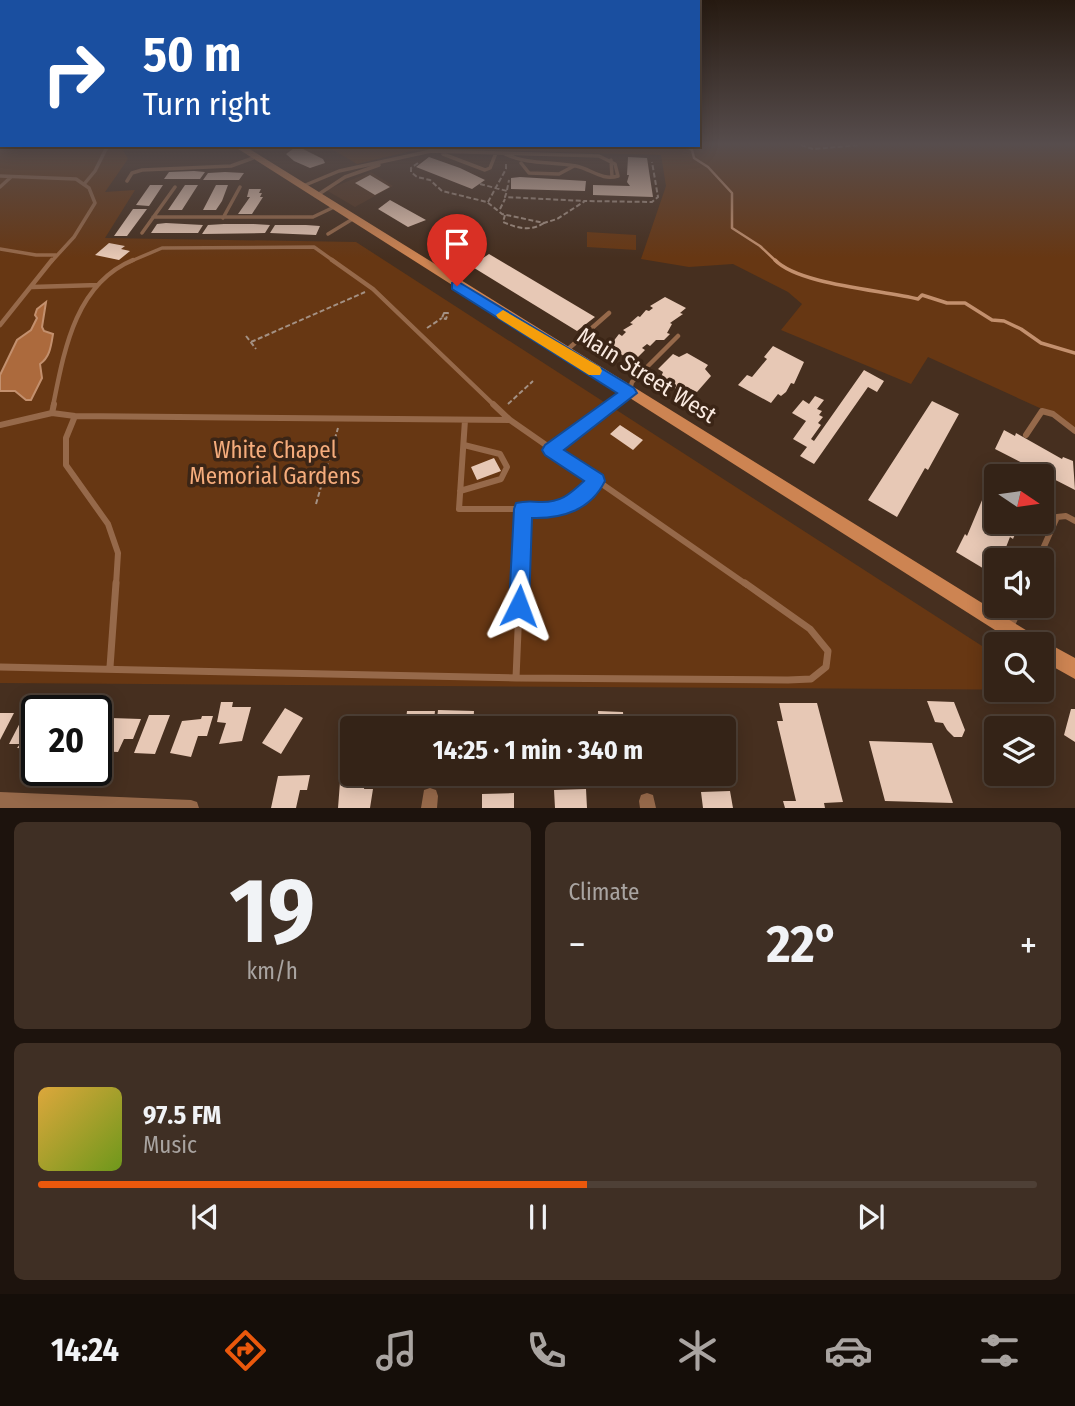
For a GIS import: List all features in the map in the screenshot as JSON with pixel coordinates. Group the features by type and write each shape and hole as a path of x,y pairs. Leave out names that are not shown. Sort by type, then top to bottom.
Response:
{"main road":[{"name":"Main Street West","path":"292,183 1015,632"},
{"path":"1054,657 1075,669"}],"street":[{"path":"0,800 191,807"}],"lane":[{"path":"0,325 56,255 74,237 95,203 93,191 85,183"},
{"path":"300,188 312,183"},
{"path":"314,197 336,183"},
{"path":"142,233 175,187"},
{"path":"223,218 240,187"},
{"path":"153,217 313,217 332,208"},
{"path":"328,234 351,220"},
{"path":"0,667 110,667 516,678 788,680 811,679 826,667 828,651 810,629 510,420 373,289 314,247 162,248 121,264 85,300 63,357 52,413"},
{"path":"0,249 36,256 56,255"},
{"path":"33,287 98,285"},
{"path":"564,352 609,313"},
{"path":"551,450 629,393 632,382 678,336"},
{"path":"1026,435 1042,411 1053,414 1075,431"},
{"path":"0,425 52,413 75,416 510,420"},
{"path":"75,416 65,438 66,465 107,524 118,553 110,667"},
{"path":"465,420 459,509 548,510 570,506 596,481"},
{"path":"460,491 501,479 508,467 500,454 464,445"},
{"path":"516,678 523,509"},
{"path":"1043,548 1057,517 1066,516 1075,521"},
{"path":"1010,629 1015,618"}],"path":[{"path":"433,183 447,193 487,202 506,214 544,222 557,219 585,201"},
{"path":"487,202 498,183"},
{"path":"499,210 509,183"},
{"path":"505,197 652,202 658,197 656,183"},
{"path":"480,184 494,190 507,191"},
{"path":"635,198 636,203"},
{"path":"506,214 503,222 518,228 540,227 544,222"},
{"path":"251,342 373,289"},
{"path":"421,332 442,318"},
{"path":"246,336 257,349"},
{"path":"500,411 533,382"},
{"path":"316,504 341,419"}],"shaded area":[{"path":"344,183 388,183 393,186 355,207 326,190"},
{"path":"46,302 42,327 44,331 53,334 48,355 40,364 42,378 31,400 26,400 15,391 0,391 0,375 17,340 31,330 37,318 37,309"}],"green space":[{"name":"White Chapel Memorial Gardens","path":"0,183 111,183 105,192 135,190 105,238 356,242 984,647 984,690 0,683"},
{"path":"665,183 1075,183 1075,431 1042,409 928,357 911,384 781,330 802,304 788,292 733,264 689,267 641,259"},
{"path":"587,232 636,235 636,250 587,247"}],"building":[{"path":"355,183 383,183 390,187 375,195"},
{"path":"456,183 481,183 472,189"},
{"path":"511,183 586,183 585,191 511,189"},
{"path":"628,183 651,183 653,197 593,195 593,185 630,186"},
{"path":"150,185 163,185 149,206 136,205"},
{"path":"185,185 198,185 182,210 168,210"},
{"path":"216,185 228,185 222,201 216,210 203,210"},
{"path":"249,189 261,189 260,197 263,197 252,214 238,214 250,197 247,197"},
{"path":"390,200 426,220 408,227 378,209"},
{"path":"133,209 147,209 127,236 114,236"},
{"path":"157,224 203,225 198,233 151,233"},
{"path":"208,225 270,225 265,233 202,234"},
{"path":"275,225 320,226 316,235 270,233"},
{"path":"455,242 465,248 453,255 443,250"},
{"path":"109,243 125,246 121,249 130,251 119,260 95,255"},
{"path":"489,254 595,317 577,331 471,266"},
{"path":"665,297 686,308 680,313 683,314 670,323 672,324 667,333 670,334 664,340 656,340 650,346 647,344 638,357 634,355 629,359 609,347 619,334 622,336 626,332 623,330 633,324 630,323"},
{"path":"773,346 804,362 794,384 791,383 786,392 781,396 778,394 771,403 738,385 747,375 752,377 767,359 764,357"},
{"path":"687,353 708,365 705,369 711,376 697,392 691,389 682,392 660,380 663,372 658,369 673,354 679,357"},
{"path":"864,370 884,381 877,392 868,387 814,464 800,456 807,447 793,439 806,421 792,413 803,400 809,404 815,396 824,400 817,409 822,411 819,415 823,417 811,439 814,441"},
{"path":"932,401 959,414 928,470 925,468 897,517 868,500"},
{"path":"620,425 643,440 633,450 610,434"},
{"path":"1004,430 1015,436 1016,433 1062,459 1063,457 1073,461 1075,490 1054,479 1054,464 1024,464 995,449"},
{"path":"494,458 501,471 477,480 471,467"},
{"path":"984,495 984,534 1015,534 1013,539 1010,537 1006,548 984,548 984,569 956,552 965,534 967,536"},
{"path":"927,701 954,702 965,730 962,737 954,737 943,723 935,722"},
{"path":"221,702 233,702 232,707 251,707 242,741 219,744 226,723 217,722"},
{"path":"779,703 817,703 843,802 824,803 825,808 785,808 783,801 796,801 777,721 783,721"},
{"path":"285,708 303,718 281,754 262,743"},
{"path":"1071,709 1075,709 1075,742 1064,735"},
{"path":"438,710 474,711 474,716 437,716"},
{"path":"407,711 435,711 434,716 406,716"},
{"path":"598,711 623,712 623,716 598,716"},
{"path":"0,713 14,713 0,740"},
{"path":"149,715 170,715 155,754 134,753"},
{"path":"202,716 213,716 207,736 198,736 191,757 170,753 182,721 201,719"},
{"path":"112,718 141,719 133,739 124,739 118,752 112,752"},
{"path":"21,721 21,748 17,748 20,744 9,744"},
{"path":"869,741 932,743 953,803 885,801"},
{"path":"310,775 307,790 300,790 296,808 271,808 278,776"},
{"path":"340,782 340,786 364,786 364,789 373,789 370,808 338,808"},
{"path":"586,789 587,808 555,808 554,790"},
{"path":"730,791 733,808 703,808 701,792"},
{"path":"514,793 514,808 482,808 482,794"}],"waterway":[{"path":"722,183 732,193 732,228 760,246 777,262"},
{"path":"775,260 803,275 842,286 918,299 922,295 947,303 965,303 992,320 1004,321 1021,329 1041,343 1075,353"}],"slow traffic":[{"path":"503,315 594,371"}],"route":[{"path":"457,286 629,393 551,450 596,481 570,506 548,510 523,509 519,606"}]}
